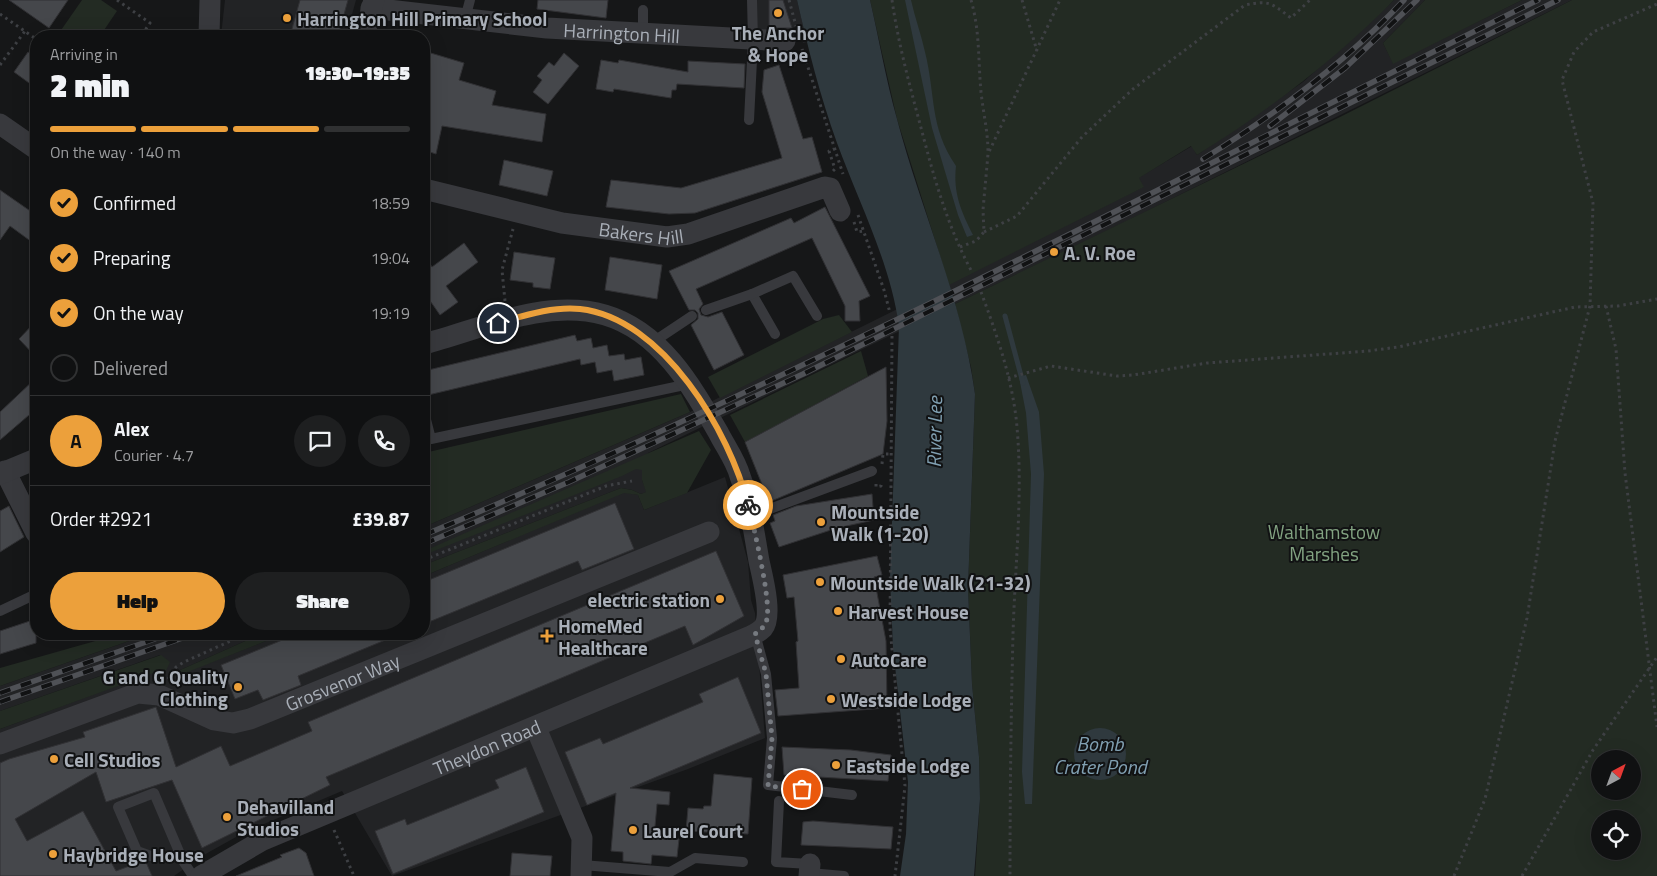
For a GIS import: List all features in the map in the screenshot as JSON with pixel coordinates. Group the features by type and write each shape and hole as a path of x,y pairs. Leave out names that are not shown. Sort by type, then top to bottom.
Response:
{"street":[{"path":"209,30 210,0"},
{"path":"366,30 372,4"},
{"name":"Harrington Hill","path":"372,4 467,9 547,28 753,40 785,40"},
{"path":"0,124 30,145"},
{"name":"Bakers Hill","path":"430,190 562,223 667,237 696,232 825,187 830,188 840,211"},
{"path":"430,342 509,320 558,309 580,309 607,316 639,331 653,342 690,384 740,474 751,516 765,592 761,626"},
{"path":"30,461 2,473 30,522"},
{"name":"Grosvenor Way","path":"0,744 117,700 138,694 159,695 214,720 233,723 250,719 708,532"},
{"name":"Theydon Road","path":"201,876 262,840 536,728 761,626"},
{"path":"536,728 582,838 582,871"}],"lane":[{"path":"749,120 753,40 752,0"},
{"path":"643,10 644,33"},
{"path":"706,310 752,294 792,276 817,316"},
{"path":"752,294 775,334"},
{"path":"653,342 692,316"},
{"path":"430,435 431,439 690,384"},
{"path":"751,516 872,471"},
{"path":"0,611 30,597"},
{"path":"761,626 772,738 768,786 852,795"},
{"path":"151,856 137,851 118,807 154,793 183,861 193,876"},
{"path":"779,802 776,862 809,871 844,876"},
{"path":"582,871 670,872 695,858 743,862"}],"path":[{"path":"117,0 150,23 145,30"},
{"path":"892,0 902,54 933,174 960,247 972,272"},
{"path":"971,0 978,24 981,92 988,128 988,154 983,210 984,232"},
{"path":"1022,0 1038,51"},
{"path":"988,154 1038,51 1060,0"},
{"path":"960,247 976,241 984,232 1017,216 1082,137 1133,89 1245,5 1262,0 1271,2 1291,18 1310,0"},
{"path":"1454,876 1485,799 1527,618 1555,441 1590,306 1592,203 1562,80 1574,52 1593,32 1657,4"},
{"path":"0,14 30,35"},
{"path":"0,65 25,31"},
{"path":"509,320 504,303 502,270 510,244"},
{"path":"981,292 993,324 1008,378 1017,427 1019,481 1013,634 1010,876"},
{"path":"1008,378 1057,366 1117,376 1133,376 1207,363 1368,351 1398,347 1474,328 1585,306 1618,306 1657,299"},
{"path":"1606,306 1616,349 1625,473 1657,727"},
{"path":"892,336 890,628 905,786 895,876"},
{"path":"430,558 606,486 632,481"},
{"path":"159,695 176,667 233,640"},
{"path":"1522,876 1593,750 1657,657"},
{"path":"327,813 354,876"}],"shaded area":[{"name":"Harrington Hill Primary School","path":"225,0 356,0 348,30 222,30"},
{"path":"755,0 797,0 807,42 803,43 798,26 773,34 757,32"},
{"path":"1394,0 1425,0 1383,43 1393,63 1522,0 1572,0 1121,224 648,453 642,480 647,492 641,494 621,488 430,563 430,524 690,412 1143,187 1138,178 1192,146 1197,155 1303,82"},
{"path":"725,477 748,562 751,600 755,613 765,738 688,769 392,876 342,791 245,832 202,856 174,876 0,876 0,729 159,670 165,672 160,655 0,711 0,686 132,640 248,640 178,671 175,676 268,640 430,640 430,573 624,492 638,495 644,510"}],"green space":[{"path":"82,0 101,0 117,11 104,30 61,30"},
{"path":"870,0 1394,0 1372,22 1300,84 1249,121 1197,155 1191,146 1139,178 1144,187 949,285 897,119"},
{"path":"1425,0 1522,0 1393,64 1383,43"},
{"name":"Walthamstow Marshes","path":"1572,0 1657,0 1657,876 975,876 980,799 979,757 972,684 968,588 975,394 971,367 955,304 1340,117"},
{"path":"839,315 852,332 720,398 708,377 823,319"},
{"path":"861,351 868,376 745,442 730,415"},
{"path":"681,394 690,412 430,524 430,452"},
{"path":"699,431 711,450 687,493 644,510 638,495 624,493 430,574 430,563 621,488 641,494 646,492 642,480 642,470 636,469 430,553 430,548"},
{"path":"99,640 132,640 0,686 0,668"},
{"path":"248,640 269,640 175,677 178,671"},
{"path":"161,655 170,662 165,673 159,671 0,729 0,711"}],"water":[{"name":"River Lee","path":"797,0 870,0 897,119 917,187 951,289 969,359 975,394 968,588 980,799 974,876 900,876 906,834 908,782 893,648 890,578 899,326 889,279 825,108"},
{"path":"905,0 911,0 923,45 934,110 941,138 956,166 955,176 959,202 973,235 967,237 958,215 932,128"},
{"path":"1026,375 1039,412 1044,474 1032,804 1025,804 1022,772 1031,474 1026,413 1019,377"},
{"name":"Bomb Crater Pond","path":"1100,728 1114,732 1122,740 1126,754 1122,768 1114,776 1100,780 1086,776 1078,768 1074,754 1078,740 1086,732"}],"building":[{"path":"9,0 68,0 49,28"},
{"path":"300,0 348,0 340,30 292,30"},
{"path":"538,0 608,0 606,18 537,9"},
{"name":"The Anchor & Hope","path":"769,0 783,0 792,28 769,28"},
{"path":"28,52 30,53 30,84 14,72"},
{"path":"430,53 464,63 459,80 496,91 492,105 546,114 542,142 442,126 436,154 430,152"},
{"path":"564,53 579,66 548,104 533,92 542,80 537,76 549,62 554,66"},
{"path":"601,60 618,63 619,60 688,72 688,61 745,64 744,88 677,84 676,90 672,90 671,98 614,89 613,92 596,89"},
{"path":"779,65 803,139 812,137 822,172 695,213 669,214 606,207 611,180 681,188 782,158 762,92 764,70"},
{"path":"504,160 553,171 547,196 499,185"},
{"path":"0,190 30,211 30,241 10,226 0,240"},
{"path":"825,207 870,296 859,301 860,321 845,321 845,306 812,238 696,289 703,304 699,309 701,315 708,317 722,312 744,355 714,370 691,325 698,319 698,313 695,310 689,310 669,271 791,218 794,223"},
{"path":"464,243 478,262 446,286 458,302 440,315 430,301 430,264 432,267"},
{"path":"514,252 555,258 550,289 533,287 533,283 510,280"},
{"path":"610,257 662,265 657,299 605,290"},
{"path":"30,327 30,351 19,339"},
{"path":"575,335 577,341 591,338 593,348 607,345 609,356 624,354 625,360 641,357 644,375 614,381 612,370 597,373 595,362 581,365 580,359 430,395 430,370"},
{"path":"886,367 887,421 883,454 769,502 745,442"},
{"path":"30,384 30,414 0,440 0,412"},
{"name":"Mountside Walk (1-20)","path":"872,494 874,520 837,528 779,547 770,523 775,521 773,515 796,506"},
{"path":"615,503 634,549 582,570 578,561 430,622 430,580"},
{"path":"9,506 24,537 0,552 0,511"},
{"path":"716,551 744,616 693,645 685,626 326,777 330,785 202,848 172,780 106,802 96,772 15,819 27,841 83,811 116,871 143,861 146,862 152,876 0,876 0,763 85,737 83,732 156,707 176,767 221,746 230,766 312,731 308,722"},
{"path":"877,556 882,575 874,577 886,641 887,708 778,716 775,690 799,688 796,642 798,641 794,597 787,598 783,575"},
{"path":"30,621 30,640 36,640 36,643 0,654 0,631"},
{"path":"282,640 385,640 298,676 301,685 263,700 258,690 235,699 221,665"},
{"path":"738,677 761,733 630,788 670,792 669,805 657,804 654,837 679,839 677,857 652,855 651,864 623,861 623,852 611,851 616,793 587,805 565,752 600,738 603,744 703,702 699,694"},
{"name":"Eastside Lodge","path":"782,747 851,750 891,755 888,781 784,775"},
{"path":"526,767 544,812 393,874 375,831 405,819 407,825 499,788 495,780"},
{"path":"714,774 752,778 748,834 686,831 688,808 703,809 704,806 711,806"},
{"path":"813,821 893,827 891,849 801,845 803,822"},
{"path":"299,848 306,853 314,876 236,876 282,857 280,855"},
{"path":"512,853 552,856 550,876 510,876"}],"waterway":[{"path":"1005,316 1023,383"}],"railway":[{"path":"1203,159 1257,124 1309,86 1358,45 1404,0"},
{"path":"1270,126 1345,68 1417,0"},
{"path":"430,532 566,474 846,344 1538,0"},
{"path":"430,541 569,482 803,374 1558,0"},
{"path":"0,693 152,640"},
{"path":"0,702 177,640"}],"way so far":[{"path":"748,505 765,592 767,618 764,627 755,634 766,674 772,738 768,786 802,789"}],"place":[{"name":"The Anchor & Hope","path":"778,13"},
{"name":"Harrington Hill Primary School","path":"287,18"},
{"name":"A. V. Roe","path":"1054,252"},
{"name":"Mountside Walk (1-20)","path":"821,522"},
{"name":"Mountside Walk (21-32)","path":"820,582"},
{"name":"electric station","path":"720,599"},
{"name":"Harvest House","path":"838,611"},
{"name":"HomeMed Healthcare","path":"547,636"},
{"name":"AutoCare","path":"841,659"},
{"name":"G and G Quality Clothing","path":"238,687"},
{"name":"Westside Lodge","path":"831,699"},
{"name":"Cell Studios","path":"54,759"},
{"name":"Eastside Lodge","path":"836,765"},
{"name":"Dehavilland Studios","path":"227,817"},
{"name":"Laurel Court","path":"633,830"},
{"name":"Haybridge House","path":"53,854"}],"route":[{"path":"498,323 516,317 558,309 580,309 607,316 639,331 653,342 690,384 740,474 748,505"}]}
